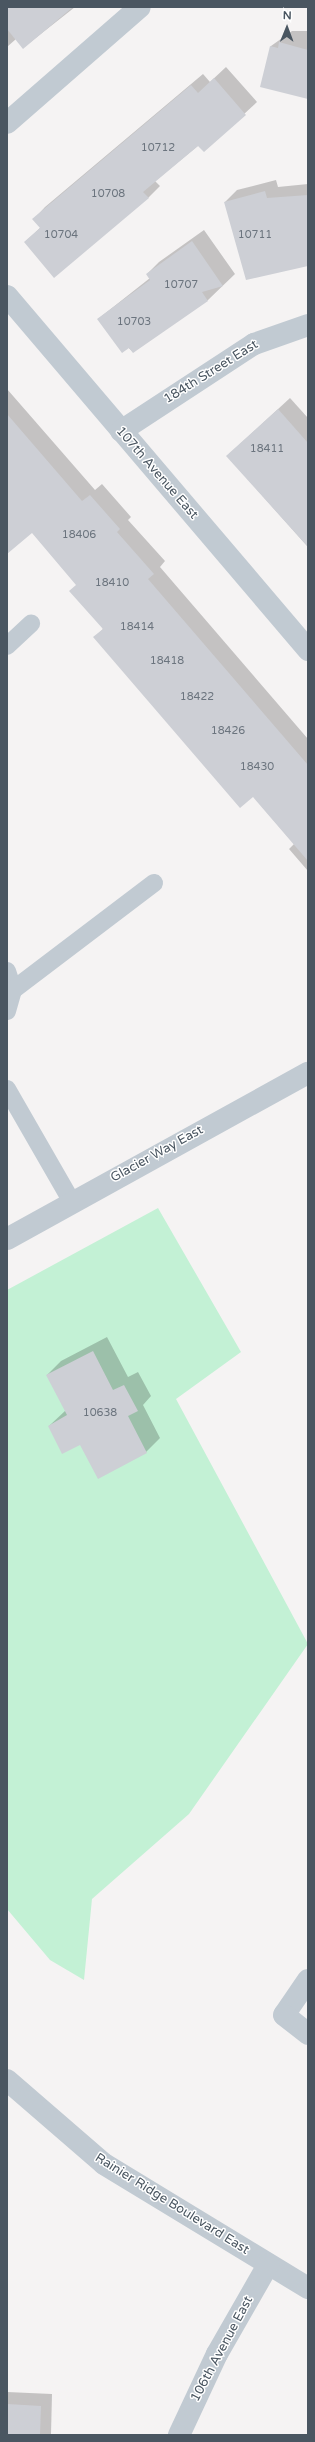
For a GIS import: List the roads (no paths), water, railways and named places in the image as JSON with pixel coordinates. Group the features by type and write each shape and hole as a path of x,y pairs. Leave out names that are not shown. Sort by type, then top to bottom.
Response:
{"street":[{"path":"7,122 140,7"},
{"name":"107th Avenue East","path":"7,296 308,650"},
{"name":"184th Street East","path":"121,431 254,344 308,325"},
{"name":"Glacier Way East","path":"7,1239 308,1073"},
{"path":"308,1980 284,2015 308,2034"},
{"name":"Rainier Ridge Boulevard East","path":"7,2080 104,2164 308,2288"},
{"name":"106th Avenue East","path":"179,2435 217,2354 268,2265"}],"lane":[{"path":"7,646 31,624"},
{"path":"13,990 154,884"},
{"path":"7,972 13,990 7,1011"},
{"path":"7,1089 72,1202"}]}
